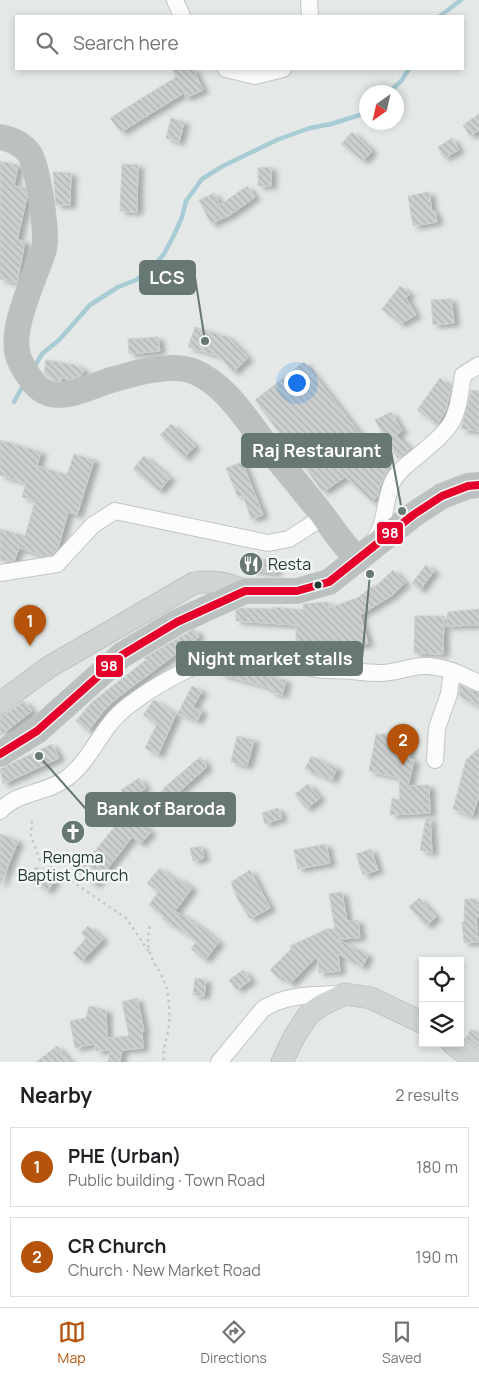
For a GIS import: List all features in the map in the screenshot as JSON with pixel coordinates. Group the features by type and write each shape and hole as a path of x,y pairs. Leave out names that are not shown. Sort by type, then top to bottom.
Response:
{"highway":[{"path":"0,138 12,140 29,153 37,175 42,209 45,247 24,300 17,334 19,360 29,376 43,391 60,394 87,389 115,379 170,368 192,371 211,380 233,403 323,517 338,540 358,560"},
{"path":"0,754 37,730 122,655 177,622 245,591 297,591 329,582 413,515 442,496 479,484"}],"main road":[{"path":"0,703 49,667 194,583 211,580 226,583 245,591"},
{"path":"282,1062 294,1036 309,1014 322,1005 346,994 371,998 419,1021"},
{"path":"457,1047 476,1062"}],"street":[{"path":"175,0 182,15"},
{"path":"309,0 310,15"},
{"path":"230,70 255,76 279,70"},
{"path":"358,560 375,539 381,528 394,478 451,426 458,410 462,375 479,365"},
{"path":"0,573 57,564 93,525 115,511 268,544 289,539 323,517"},
{"path":"0,811 17,797 55,787 69,777 81,765 115,717 132,702 176,674 232,652 250,650 307,668 324,670 381,673 421,666 445,668 479,683"},
{"path":"434,760 437,728 449,694 452,671"},
{"path":"218,1062 271,1004 290,998 346,994"}],"path":[{"path":"32,821 31,835 39,859 126,918 149,952 154,965 164,976 168,994 169,1022 163,1052 164,1062"},
{"path":"149,952 148,936 150,926"}],"building":[{"path":"172,70 193,70 203,90 186,98 184,93 121,132 110,118 176,77"},
{"path":"479,114 479,130 470,136 463,125"},
{"path":"171,118 184,122 179,142 166,138"},
{"path":"352,132 372,151 363,161 341,144"},
{"path":"452,138 459,150 444,158 438,147"},
{"path":"0,161 18,165 14,186 25,188 27,197 17,240 25,241 17,283 0,279"},
{"path":"122,164 138,165 137,212 120,211"},
{"path":"271,167 271,186 258,186 258,168"},
{"path":"53,172 71,173 70,205 56,205"},
{"path":"247,186 255,197 230,215 211,224 199,200 214,193 220,205"},
{"path":"429,192 432,212 435,211 437,222 413,226 408,196"},
{"path":"400,286 410,294 406,298 416,315 400,324 382,309"},
{"path":"451,299 454,323 433,325 431,300"},
{"path":"195,327 228,337 248,358 233,372 219,356 188,347"},
{"path":"158,337 160,351 129,354 128,339"},
{"path":"46,360 75,365 84,370 81,376 68,380 61,377 61,381 55,381 44,374"},
{"path":"304,362 388,470 379,488 378,495 372,502 345,477 323,492 255,400"},
{"path":"440,378 451,388 446,410 437,425 417,410"},
{"path":"471,390 479,391 479,431 461,429"},
{"path":"391,412 402,431 396,435 410,449 398,459 375,420"},
{"path":"171,424 195,446 184,458 160,435"},
{"path":"0,440 41,452 37,466 67,475 74,454 94,460 77,515 68,512 58,548 52,555 45,556 19,548 14,561 0,561 0,529 25,536 35,501 22,497 26,483 0,475"},
{"path":"144,456 170,478 159,491 133,469"},
{"path":"242,462 263,515 251,519 243,495 238,497 226,468"},
{"path":"243,558 276,560 276,573 242,569"},
{"path":"426,565 434,571 420,590 412,583"},
{"path":"393,570 405,583 391,596 360,615 368,643 342,650 341,643 296,646 296,625 236,621 236,610 241,608 273,609 273,607 304,610 303,604 328,602 329,608 359,597 374,585 375,587"},
{"path":"479,609 479,625 446,626 448,612"},
{"path":"415,616 444,616 443,654 414,653"},
{"path":"194,629 199,637 121,695 106,708 88,731 76,721 92,702 146,660 144,658"},
{"path":"240,661 251,664 250,670 272,674 271,677 286,680 282,695 270,692 272,688 220,674 222,666"},
{"path":"460,685 479,693 479,707 459,696"},
{"path":"192,686 202,691 193,707 202,711 197,721 178,713"},
{"path":"154,700 176,714 158,755 145,748 157,724 143,715"},
{"path":"24,701 32,711 0,736 0,715 7,713"},
{"path":"376,734 410,735 409,759 414,760 408,786 429,785 430,813 390,815 392,798 400,800 399,778 369,771"},
{"path":"237,736 254,740 247,766 231,762"},
{"path":"52,744 59,758 3,784 0,769"},
{"path":"479,748 479,796 472,816 453,809 466,760"},
{"path":"311,756 337,768 332,780 305,769"},
{"path":"200,757 206,764 206,768 165,804 157,797 166,786"},
{"path":"139,778 146,788 128,800 121,790"},
{"path":"308,784 320,798 306,809 295,794"},
{"path":"278,808 282,818 265,824 262,813"},
{"path":"127,811 151,832 140,844 132,837 95,885 78,872"},
{"path":"426,818 430,818 432,853 420,850"},
{"path":"0,834 18,841 1,884 0,884"},
{"path":"326,844 330,863 298,869 294,850"},
{"path":"201,846 204,858 193,861 190,848"},
{"path":"371,849 378,870 363,875 356,854"},
{"path":"36,867 55,880 48,891 28,878"},
{"path":"160,868 176,881 178,878 192,888 175,911 195,923 219,942 205,960 191,949 197,941 162,919 164,916 149,905 158,892 147,883"},
{"path":"250,870 270,908 250,919 237,898 231,882"},
{"path":"342,892 347,921 358,920 360,938 337,939 368,955 362,967 338,954 340,971 319,973 317,956 290,984 282,976 280,979 270,970 291,949 290,946 327,929 335,929 329,894"},
{"path":"419,898 436,917 426,926 409,907"},
{"path":"465,899 477,899 476,905 479,905 479,917 476,917 478,942 464,943 462,922 464,922"},
{"path":"88,926 103,939 82,961 73,953 86,938 81,933"},
{"path":"243,970 251,980 237,990 229,980"},
{"path":"195,978 206,980 204,996 193,995"},
{"path":"137,998 144,1031 142,1032 143,1048 122,1050 120,1062 108,1062 110,1050 96,1051 95,1044 75,1048 70,1021 86,1018 89,1006 106,1010 107,1038 129,1036 122,1002"},
{"path":"471,1029 479,1033 479,1048 466,1038"},
{"path":"57,1046 70,1062 36,1062"}],"waterway":[{"path":"441,15 461,0"},
{"path":"397,85 408,70"},
{"path":"33,369 42,354 59,340 90,305 118,287 136,280 153,267 164,254 182,217 186,201 202,179 223,166 279,139 310,128 359,115"},
{"path":"14,402 24,384"}],"transit line":[{"name":"98","path":"0,754 37,731 122,655 177,622 245,591 297,591 329,582 413,515 442,496 468,486 479,485"}],"place":[{"name":"LCS","path":"205,341"},
{"name":"Raj Restaurant","path":"402,511"},
{"name":"Resta","path":"251,564"},
{"name":"Night market stalls","path":"370,574"},
{"name":"PHE (Urban)","path":"30,646"},
{"name":"Bank of Baroda","path":"39,756"},
{"name":"CR Church","path":"403,765"},
{"name":"Rengma Baptist Church","path":"73,832"}]}
